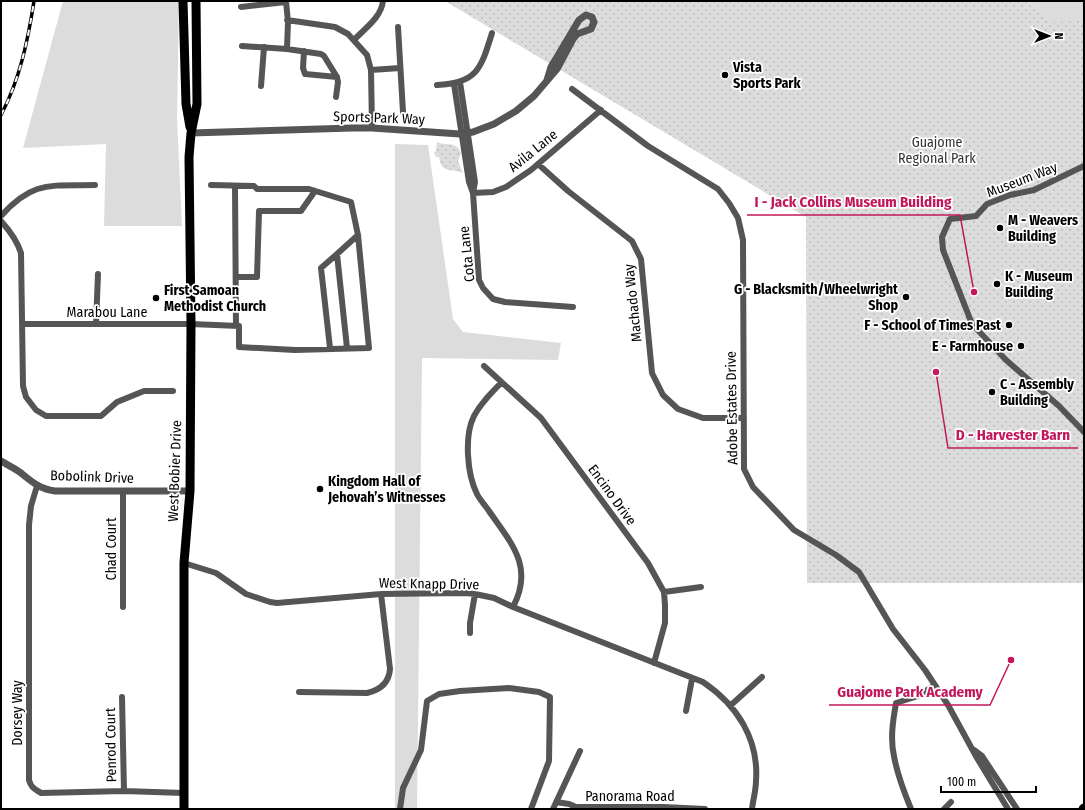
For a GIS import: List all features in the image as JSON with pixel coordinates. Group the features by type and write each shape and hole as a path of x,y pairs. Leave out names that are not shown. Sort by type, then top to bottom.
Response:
{"main road":[{"path":"183,1 186,104 191,133"},
{"path":"191,133 197,104 196,1"},
{"name":"West Bobier Drive","path":"184,809 184,563 190,492 191,324 189,157 191,133"}],"street":[{"path":"354,40 376,17 382,8 383,1"},
{"path":"241,8 286,2 288,20 288,49"},
{"name":"Sports Park Way","path":"191,133 372,128 428,133 460,134 468,132 494,124 516,111 534,96 557,69 577,34 591,29 594,22 592,16 586,15 579,20 551,67 547,80"},
{"path":"288,20 335,27 348,34 366,55 371,70 372,128"},
{"path":"398,27 403,112"},
{"path":"436,85 454,84 470,77 484,60 492,34"},
{"path":"242,46 288,49 321,54 324,56 337,77 338,82 336,97"},
{"path":"261,86 264,47"},
{"path":"304,51 303,68 305,74 337,77"},
{"path":"371,70 400,68"},
{"name":"Cota Lane","path":"460,82 475,182 473,193 479,280 487,293 493,299 505,302 573,307"},
{"name":"Cota Lane","path":"454,84 468,182 473,193"},
{"name":"Adobe Estates Drive","path":"572,89 648,146 718,189 729,202 738,218 743,240 744,469 753,488 794,530 836,555 859,572 893,629 935,685 1008,809"},
{"name":"Avila Lane","path":"473,193 493,192 506,187 538,164 601,110"},
{"name":"Machado Way","path":"538,164 568,191 632,241 641,258 652,374 662,395 678,409 703,418 744,418"},
{"name":"Museum Way","path":"1084,166 1034,190 1010,195 987,204 976,216 950,219 942,236 943,250 972,324 1006,360 1059,406 1084,432"},
{"path":"211,185 254,186 257,189 309,189 351,202 358,235 369,348 295,350 239,347 239,326 236,326 235,186"},
{"path":"1,216 21,197 36,189 46,186 95,186"},
{"path":"236,277 258,277 259,211 301,211 315,191"},
{"path":"1,221 10,230 21,253 23,386 26,397 36,410 46,416 101,416 117,402 144,391 173,391"},
{"path":"330,348 320,268 358,235"},
{"path":"337,254 347,348"},
{"path":"96,324 98,274"},
{"name":"Marabou Lane","path":"23,324 191,324 236,326"},
{"name":"Encino Drive","path":"484,366 541,418 648,563 664,592 664,623 654,663"},
{"path":"500,382 483,402 474,417 470,427 468,458 470,476 477,494 513,545 520,559 522,584 519,596 513,607"},
{"name":"Bobolink Drive","path":"1,461 20,472 37,486 55,492 190,492"},
{"name":"Dorsey Way","path":"37,486 30,506 28,525 30,785 33,789 41,793 184,793"},
{"name":"Chad Court","path":"123,492 123,607"},
{"name":"West Knapp Drive","path":"184,563 216,573 246,594 270,602 381,594 475,594 494,598 692,679 703,682 716,691 731,706 739,716 752,743 756,758 756,781 752,809"},
{"path":"664,592 701,587"},
{"path":"299,692 367,693 377,691 385,684 390,674 390,669 381,594"},
{"path":"470,633 475,594"},
{"path":"731,706 762,677"},
{"path":"686,710 692,679"},
{"path":"911,809 893,755 893,724 896,703 918,696 935,685"},
{"path":"400,809 403,788 421,750 427,701 439,694 509,688 539,692 550,697 549,761 531,809"},
{"name":"Penrod Court","path":"122,697 124,792"},
{"name":"Adobe Estates Drive","path":"972,748 982,756 1016,809"},
{"path":"552,809 580,751"},
{"name":"Panorama Road","path":"556,802 569,804 576,807 663,807 705,809"},
{"path":"944,809 951,802"}],"green space":[{"path":"63,1 179,1 177,118 182,226 104,226 106,144 23,148"},
{"name":"Guajome Regional Park","path":"445,1 1028,1 1050,22 1084,21 1084,583 807,583 806,217"},
{"path":"1028,1 1084,1 1084,43 1050,22"},
{"path":"437,142 454,145 459,149 461,153 458,161 463,173 447,170 442,166 439,157 436,157 434,152 436,151"},
{"path":"395,144 428,145 453,319 463,332 561,343 558,360 422,358 417,809 395,809"}],"railway":[{"path":"1,115 8,101 18,73 29,30 34,1"}],"place":[{"name":"Vista Sports Park","path":"725,75"},
{"name":"M - Weavers Building","path":"1000,228"},
{"name":"K - Museum Building","path":"997,284"},
{"name":"I - Jack Collins Museum Building","path":"974,292"},
{"name":"G - Blacksmith/Wheelwright Shop","path":"906,297"},
{"name":"First Samoan Methodist Church","path":"156,298"},
{"name":"F - School of Times Past","path":"1009,325"},
{"name":"E - Farmhouse","path":"1021,346"},
{"name":"D - Harvester Barn","path":"936,372"},
{"name":"C - Assembly Building","path":"992,392"},
{"name":"Kingdom Hall of Jehovah’s Witnesses","path":"320,489"},
{"name":"Guajome Park Academy","path":"1011,660"}]}
